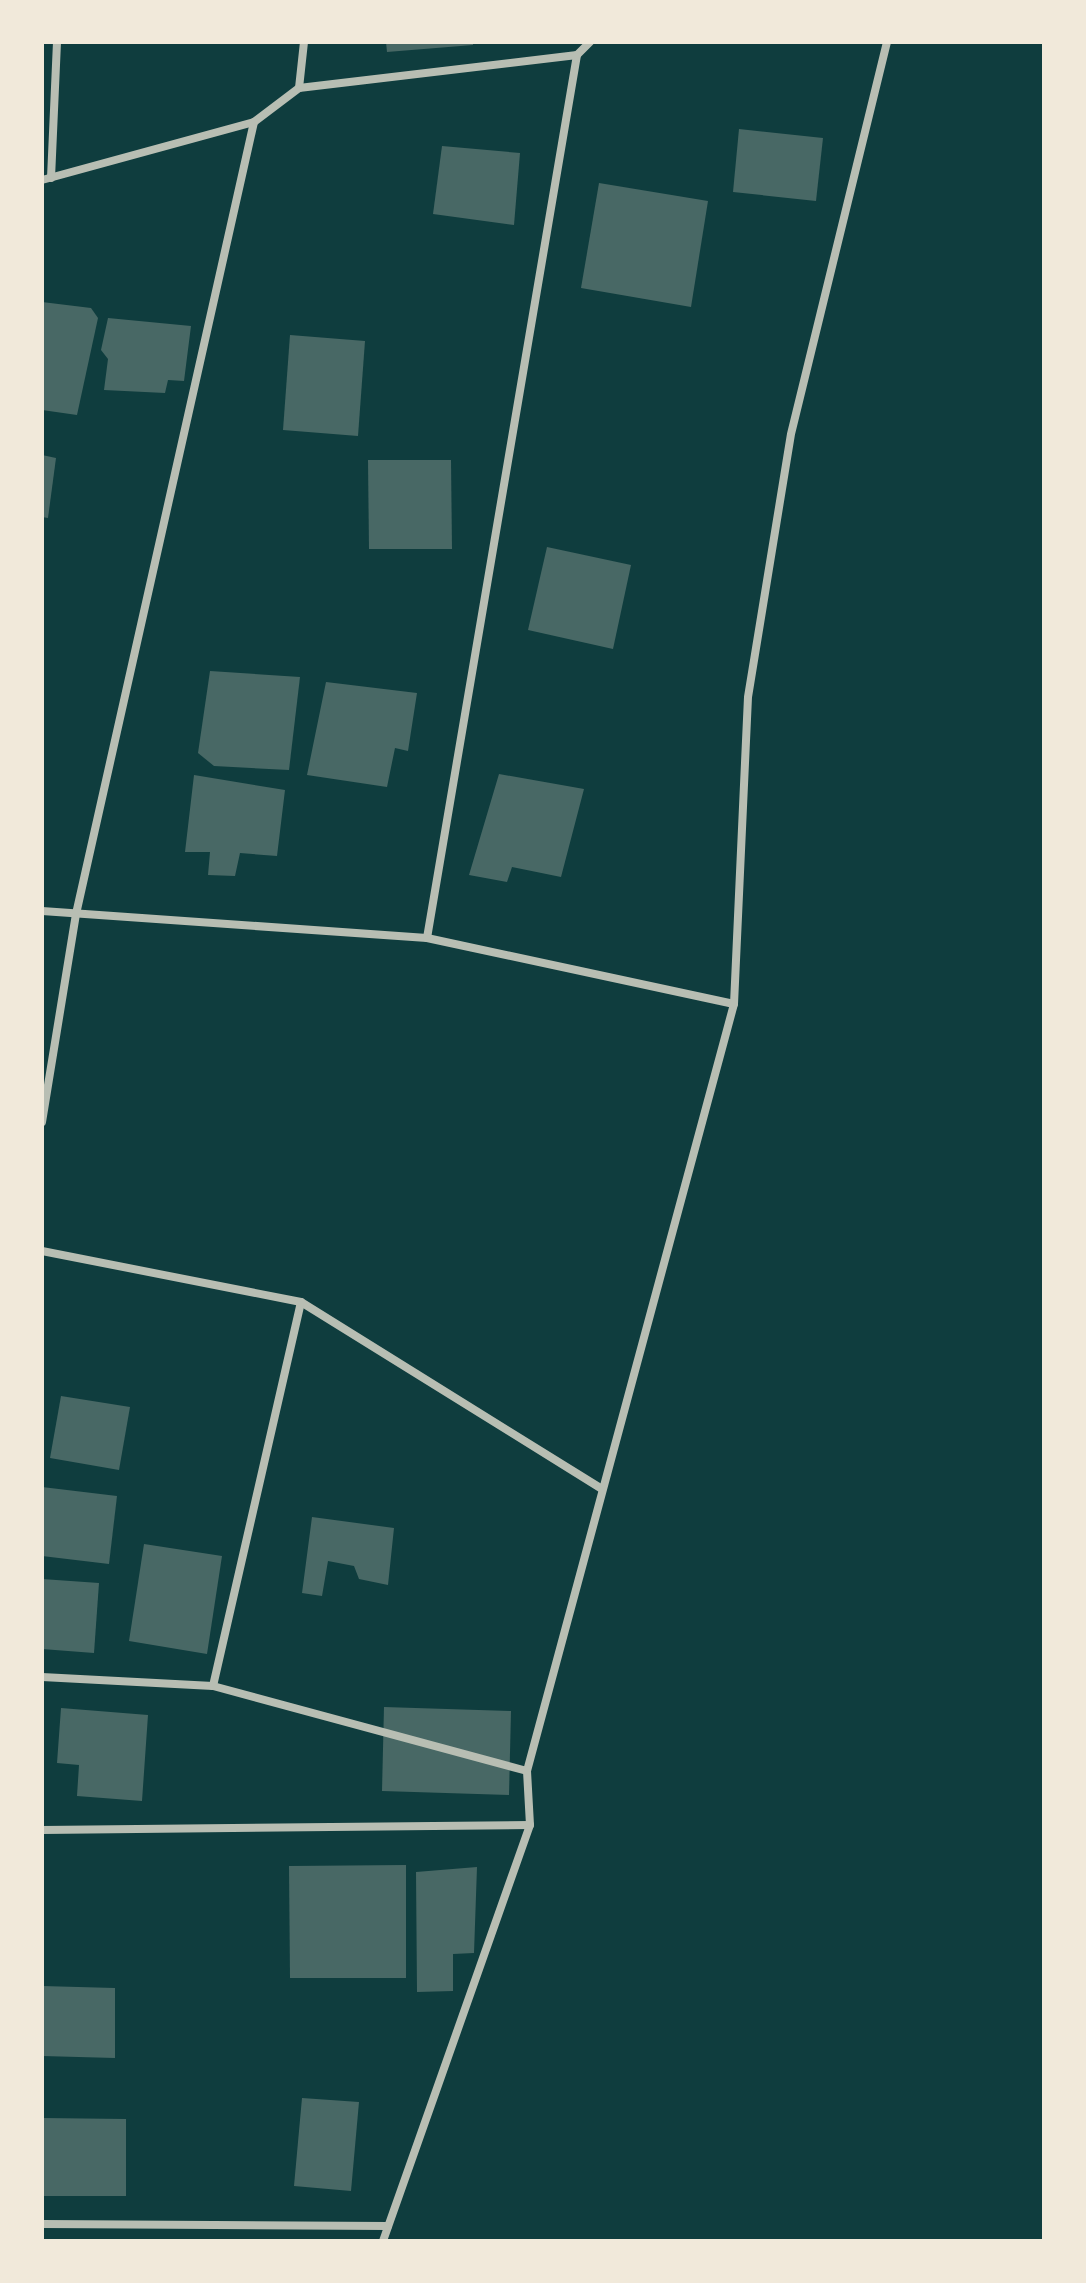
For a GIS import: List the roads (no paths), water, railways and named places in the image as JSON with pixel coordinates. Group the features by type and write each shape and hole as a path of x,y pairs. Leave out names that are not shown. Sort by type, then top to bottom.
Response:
{"street":[{"path":"57,42 47,179 254,122 299,88 577,55"},
{"path":"299,88 304,42"},
{"path":"427,938 577,55 590,42"},
{"path":"383,2241 530,1825 527,1771 734,1004 748,697 791,434 887,42"},
{"path":"42,1122 76,914 254,122"},
{"path":"42,911 427,938 734,1004"},
{"path":"42,1251 301,1302 602,1489"},
{"path":"213,1686 301,1302"},
{"path":"42,1677 213,1686 527,1771"},
{"path":"42,1830 530,1825"},
{"path":"42,2224 388,2226"}]}
